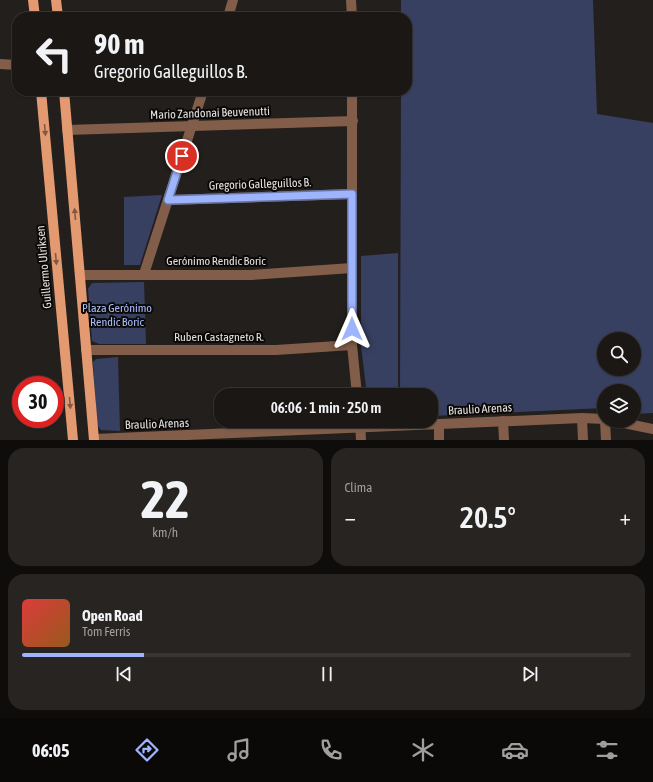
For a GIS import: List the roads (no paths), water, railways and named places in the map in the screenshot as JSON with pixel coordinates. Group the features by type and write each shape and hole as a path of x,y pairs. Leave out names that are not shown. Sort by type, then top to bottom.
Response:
{"main road":[{"path":"33,0 34,12"},
{"path":"56,0 57,12"},
{"name":"Guillermo Ulriksen","path":"41,96 73,440"},
{"path":"65,96 94,439"}],"street":[{"path":"229,12 233,0"},
{"path":"351,0 352,12"},
{"path":"0,64 12,65"},
{"path":"144,274 201,96"},
{"path":"352,96 352,345 356,388"},
{"name":"Mario Zandonai Beuvenutti","path":"68,130 191,128 353,121"},
{"name":"Gregorio Galleguillos B.","path":"168,200 352,194"},
{"name":"Gerónimo Rendic Boric","path":"80,275 251,275 352,268"},
{"name":"Ruben Castagneto R.","path":"86,350 276,350 352,345"},
{"path":"582,418 583,440"},
{"name":"Braulio Arenas","path":"439,424 582,418 597,419"},
{"path":"503,421 504,440"},
{"path":"439,424 439,440"},
{"path":"641,427 653,429"},
{"name":"Braulio Arenas","path":"94,439 244,437 332,428"},
{"path":"361,428 361,440"},
{"path":"605,428 606,440"}],"park label":[{"name":"Plaza Gerónimo Rendic Boric","path":"117,315"}]}
